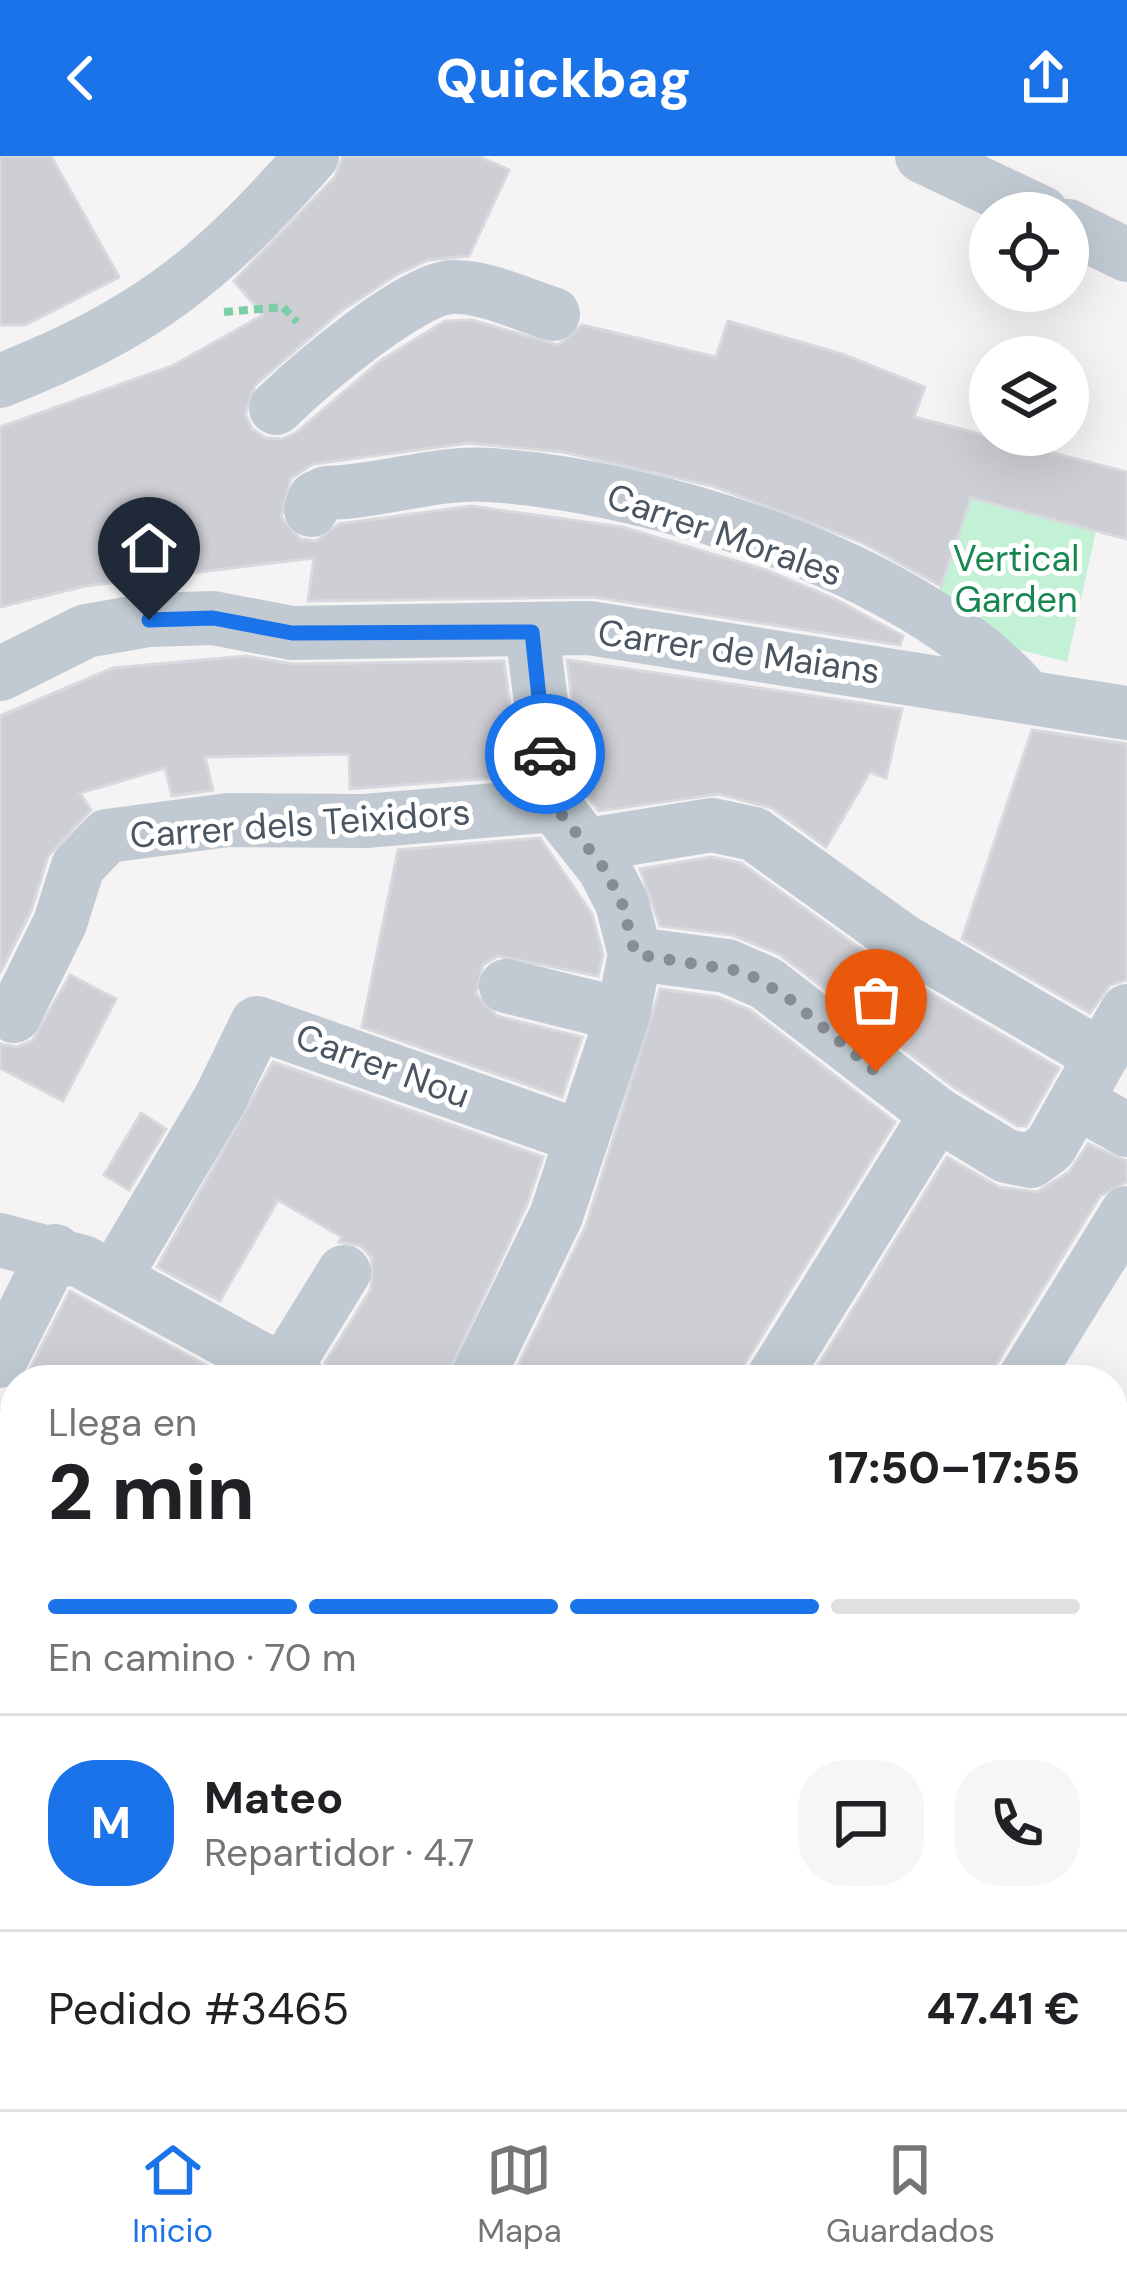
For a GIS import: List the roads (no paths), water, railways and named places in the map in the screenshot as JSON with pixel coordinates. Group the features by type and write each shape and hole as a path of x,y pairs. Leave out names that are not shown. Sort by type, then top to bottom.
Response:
{"street":[{"path":"0,381 120,326 200,274 312,156"},
{"path":"922,156 998,192"},
{"path":"1089,236 1127,255"},
{"path":"276,408 333,354 444,288 470,290 553,314"},
{"name":"Carrer Morales","path":"311,510 315,498 326,493 467,475 577,486 650,502 785,547 875,587 990,656 1023,692"},
{"name":"Carrer de Maians","path":"0,674 86,632 149,620 213,618 292,633 635,632 1023,692 1127,713"},
{"path":"483,1365 556,1216 623,1015 635,954 622,903 571,825 532,632"},
{"name":"Carrer dels Teixidors","path":"14,1016 60,923 78,866 107,836 228,820 712,825 754,834 902,940 1102,1056 1127,1130"},
{"path":"635,954 727,966 766,983 937,1114 1020,1161 1031,1161 1050,1147 1102,1056"},
{"path":"506,986 623,1015"},
{"name":"Carrer Nou","path":"114,1278 220,1099 257,1023 581,1137"},
{"path":"781,1365 937,1114"},
{"path":"1033,1365 1127,1213"},
{"path":"0,1240 55,1251 114,1278 271,1365"},
{"path":"0,1361 55,1251"},
{"path":"297,1365 344,1272"}],"park label":[{"name":"Vertical Garden","path":"1016,578"}]}
